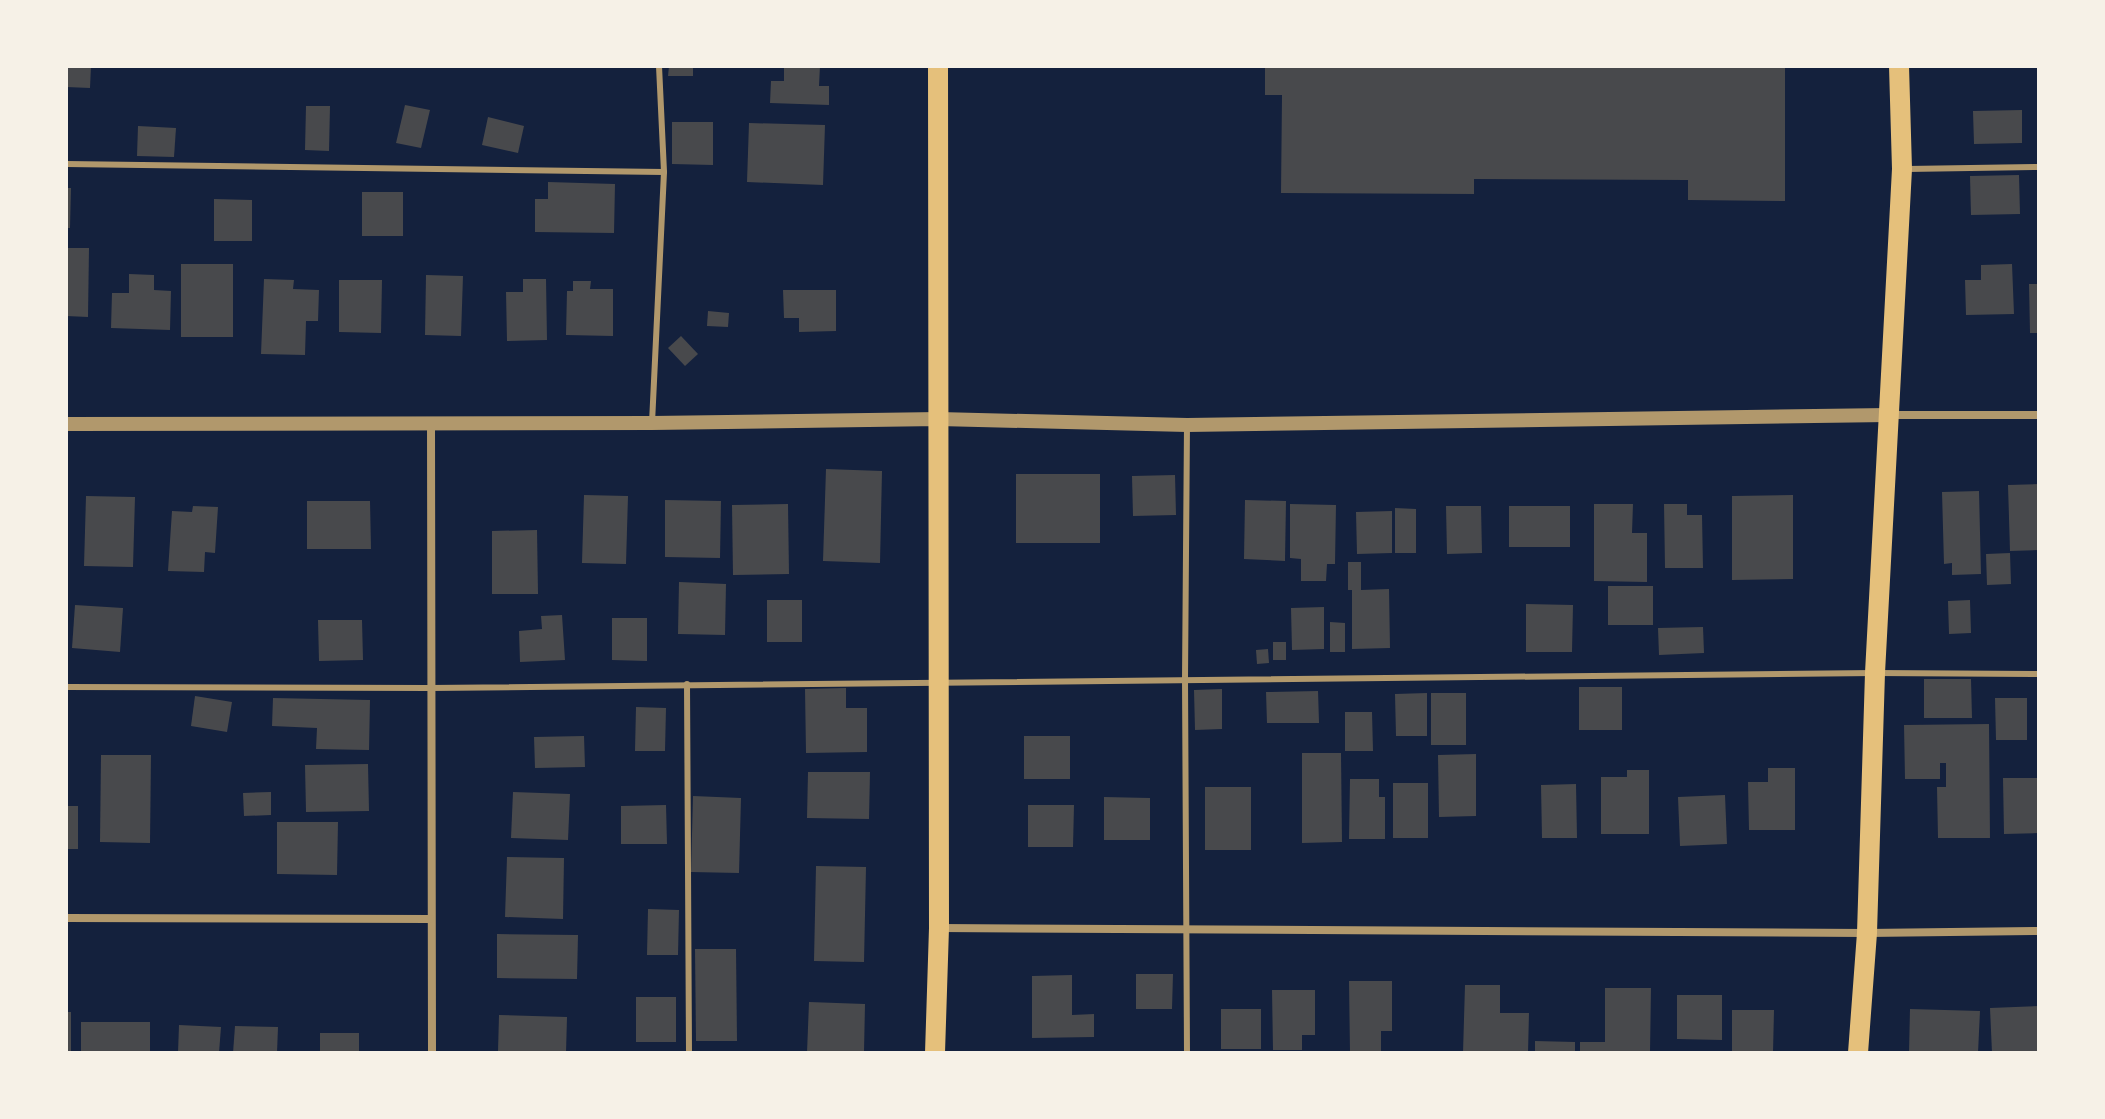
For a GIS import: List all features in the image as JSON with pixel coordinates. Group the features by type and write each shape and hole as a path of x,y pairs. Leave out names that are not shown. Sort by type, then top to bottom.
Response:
{"main road":[{"path":"935,1053 940,681 938,66"},
{"path":"1858,1053 1867,933 1875,673 1902,169 1899,66"}],"street":[{"path":"66,424 939,419 1187,425 2039,415"},
{"path":"431,421 432,1053"},
{"path":"66,918 430,919"},
{"path":"939,928 1867,933 2039,931"}],"lane":[{"path":"652,423 664,172 659,66"},
{"path":"66,164 664,172"},
{"path":"1902,169 2039,167"},
{"path":"1187,425 1187,1053"},
{"path":"66,687 430,688 940,681 2039,674"},
{"path":"687,684 689,1053"}],"building":[{"path":"66,66 91,66 90,88 66,87"},
{"path":"669,66 693,66 693,76 668,76"},
{"path":"784,66 820,66 819,86 829,86 829,105 770,103 771,81 784,81"},
{"path":"1265,66 1785,66 1785,201 1688,200 1688,180 1474,179 1474,194 1281,193 1282,95 1265,95"},
{"path":"405,105 430,110 421,148 396,143"},
{"path":"306,106 330,106 329,151 305,150"},
{"path":"2022,110 2022,143 1974,144 1973,111"},
{"path":"488,117 524,126 518,153 482,145"},
{"path":"672,122 713,122 713,165 672,164"},
{"path":"749,123 825,125 823,185 747,182"},
{"path":"138,126 176,128 174,157 137,156"},
{"path":"2019,175 2020,214 1971,215 1970,176"},
{"path":"548,182 615,184 614,233 535,232 535,199 548,199"},
{"path":"66,188 71,188 70,228 66,228"},
{"path":"362,192 403,192 403,236 362,236"},
{"path":"214,199 252,200 252,241 214,241"},
{"path":"66,248 89,248 88,317 66,316"},
{"path":"181,264 233,264 233,337 181,337"},
{"path":"2012,264 2014,314 1966,315 1965,280 1981,280 1981,265"},
{"path":"129,274 154,275 154,290 171,291 170,330 111,328 112,293 129,293"},
{"path":"426,275 463,276 461,336 425,335"},
{"path":"264,279 294,280 293,289 319,290 318,321 306,321 305,355 261,354"},
{"path":"523,279 546,279 547,340 507,341 506,292 523,292"},
{"path":"339,280 382,280 381,333 339,332"},
{"path":"573,281 591,281 590,289 613,289 613,336 566,335 567,291 573,291"},
{"path":"2029,284 2039,284 2039,333 2030,333"},
{"path":"783,290 836,290 836,331 799,332 799,318 784,318"},
{"path":"708,311 729,313 728,327 707,326"},
{"path":"681,336 698,354 685,366 668,348"},
{"path":"826,469 882,471 880,563 823,561"},
{"path":"1016,474 1100,474 1100,543 1016,543"},
{"path":"1175,475 1176,515 1133,516 1132,476"},
{"path":"2039,484 2039,550 2010,551 2008,485"},
{"path":"1979,491 1981,574 1952,575 1952,563 1944,564 1942,492"},
{"path":"584,495 628,496 626,564 582,563"},
{"path":"1793,495 1793,579 1732,580 1732,496"},
{"path":"86,496 135,497 133,567 84,566"},
{"path":"665,500 721,501 720,558 665,557"},
{"path":"1245,500 1286,501 1285,561 1244,559"},
{"path":"307,501 370,501 371,549 307,549"},
{"path":"788,504 789,574 733,575 732,505"},
{"path":"1290,504 1336,505 1335,564 1327,564 1326,581 1301,581 1301,559 1290,558"},
{"path":"1594,504 1633,504 1632,533 1647,533 1647,582 1594,581"},
{"path":"1664,504 1687,504 1687,515 1702,515 1703,568 1665,568"},
{"path":"193,506 218,507 215,553 205,552 204,572 168,571 172,511 192,512"},
{"path":"1446,506 1481,506 1482,553 1447,554"},
{"path":"1509,506 1570,506 1570,547 1509,547"},
{"path":"1395,508 1416,509 1416,553 1395,553"},
{"path":"1392,511 1392,553 1357,554 1356,512"},
{"path":"537,530 538,594 492,594 492,531"},
{"path":"2010,553 2011,584 1987,585 1986,554"},
{"path":"1348,562 1361,562 1361,590 1389,589 1390,648 1352,649 1352,590 1348,590"},
{"path":"679,582 726,584 725,635 678,634"},
{"path":"1608,586 1653,586 1653,625 1608,625"},
{"path":"767,600 802,600 802,642 767,642"},
{"path":"1970,600 1971,633 1949,634 1948,601"},
{"path":"1526,604 1573,605 1572,652 1526,652"},
{"path":"75,605 123,608 120,652 72,648"},
{"path":"1324,607 1324,649 1292,650 1291,608"},
{"path":"562,615 565,660 520,662 519,631 542,629 541,616"},
{"path":"612,618 647,618 647,661 612,660"},
{"path":"318,620 362,620 363,660 319,661"},
{"path":"1330,622 1345,623 1345,652 1330,652"},
{"path":"1703,627 1704,653 1659,655 1658,628"},
{"path":"1273,642 1286,642 1286,660 1273,660"},
{"path":"1268,649 1269,663 1257,664 1256,650"},
{"path":"1924,679 1971,679 1972,718 1924,718"},
{"path":"1579,687 1622,687 1622,730 1579,730"},
{"path":"846,688 846,708 867,708 867,752 806,753 805,689"},
{"path":"1222,689 1222,729 1195,730 1194,690"},
{"path":"1318,691 1319,723 1267,723 1266,692"},
{"path":"1427,693 1427,736 1396,736 1395,694"},
{"path":"1431,693 1466,693 1466,745 1431,745"},
{"path":"195,696 232,702 227,732 191,726"},
{"path":"273,698 370,700 369,750 316,749 317,728 272,726"},
{"path":"1995,698 2027,698 2027,740 1996,740"},
{"path":"636,707 666,708 665,751 635,751"},
{"path":"1345,712 1372,712 1373,751 1345,751"},
{"path":"1989,724 1990,838 1938,838 1937,787 1946,787 1946,763 1940,763 1940,779 1905,779 1904,725"},
{"path":"584,736 585,767 535,768 534,737"},
{"path":"1024,736 1070,736 1070,779 1024,779"},
{"path":"1302,753 1341,753 1342,842 1302,843"},
{"path":"1476,754 1476,816 1439,817 1438,755"},
{"path":"101,755 151,755 150,843 100,842"},
{"path":"368,764 369,811 306,812 305,765"},
{"path":"1768,768 1795,768 1795,830 1749,830 1748,782 1768,782"},
{"path":"1627,770 1649,770 1649,834 1601,834 1601,777 1627,777"},
{"path":"808,772 870,772 869,819 807,818"},
{"path":"2003,778 2039,778 2039,833 2004,834"},
{"path":"1350,779 1379,779 1379,797 1385,797 1385,839 1349,839"},
{"path":"1393,783 1428,783 1428,838 1393,838"},
{"path":"1576,784 1577,838 1542,838 1541,785"},
{"path":"1205,787 1251,787 1251,850 1205,850"},
{"path":"271,792 271,815 244,816 243,793"},
{"path":"513,792 570,794 568,840 511,838"},
{"path":"1725,795 1727,844 1680,846 1678,797"},
{"path":"693,796 741,798 739,873 691,872"},
{"path":"1104,797 1150,798 1150,840 1104,840"},
{"path":"666,805 667,844 621,844 621,806"},
{"path":"1028,805 1074,805 1073,847 1028,847"},
{"path":"66,806 78,806 78,849 66,849"},
{"path":"277,822 338,822 337,875 277,874"},
{"path":"507,857 564,858 563,919 505,917"},
{"path":"816,866 866,867 864,962 814,961"},
{"path":"648,909 679,910 678,955 647,955"},
{"path":"497,934 578,935 577,979 497,978"},
{"path":"695,949 736,949 737,1041 696,1041"},
{"path":"1136,974 1173,974 1172,1009 1136,1009"},
{"path":"1072,975 1072,1015 1094,1014 1094,1037 1032,1038 1032,976"},
{"path":"1349,981 1392,981 1392,1031 1381,1031 1381,1053 1350,1053"},
{"path":"1465,985 1500,985 1500,1013 1529,1013 1528,1053 1463,1053"},
{"path":"1605,988 1651,988 1650,1053 1580,1053 1580,1042 1605,1042"},
{"path":"1272,990 1315,990 1315,1035 1302,1035 1302,1050 1273,1050"},
{"path":"1677,995 1722,995 1722,1040 1677,1039"},
{"path":"636,997 676,997 676,1042 636,1042"},
{"path":"809,1002 865,1004 864,1053 807,1053"},
{"path":"2039,1006 2039,1052 1992,1053 1990,1008"},
{"path":"1221,1009 1261,1009 1261,1049 1221,1049"},
{"path":"1910,1009 1980,1011 1978,1053 1909,1053"},
{"path":"1732,1010 1774,1010 1773,1053 1732,1053"},
{"path":"66,1012 71,1012 71,1053 66,1053"},
{"path":"499,1015 567,1017 566,1053 498,1052"},
{"path":"81,1022 150,1022 150,1053 81,1053"},
{"path":"179,1025 221,1027 219,1053 178,1053"},
{"path":"235,1026 278,1027 277,1053 233,1053"},
{"path":"320,1033 359,1033 359,1053 320,1053"},
{"path":"1535,1041 1575,1042 1575,1053 1535,1053"}]}
